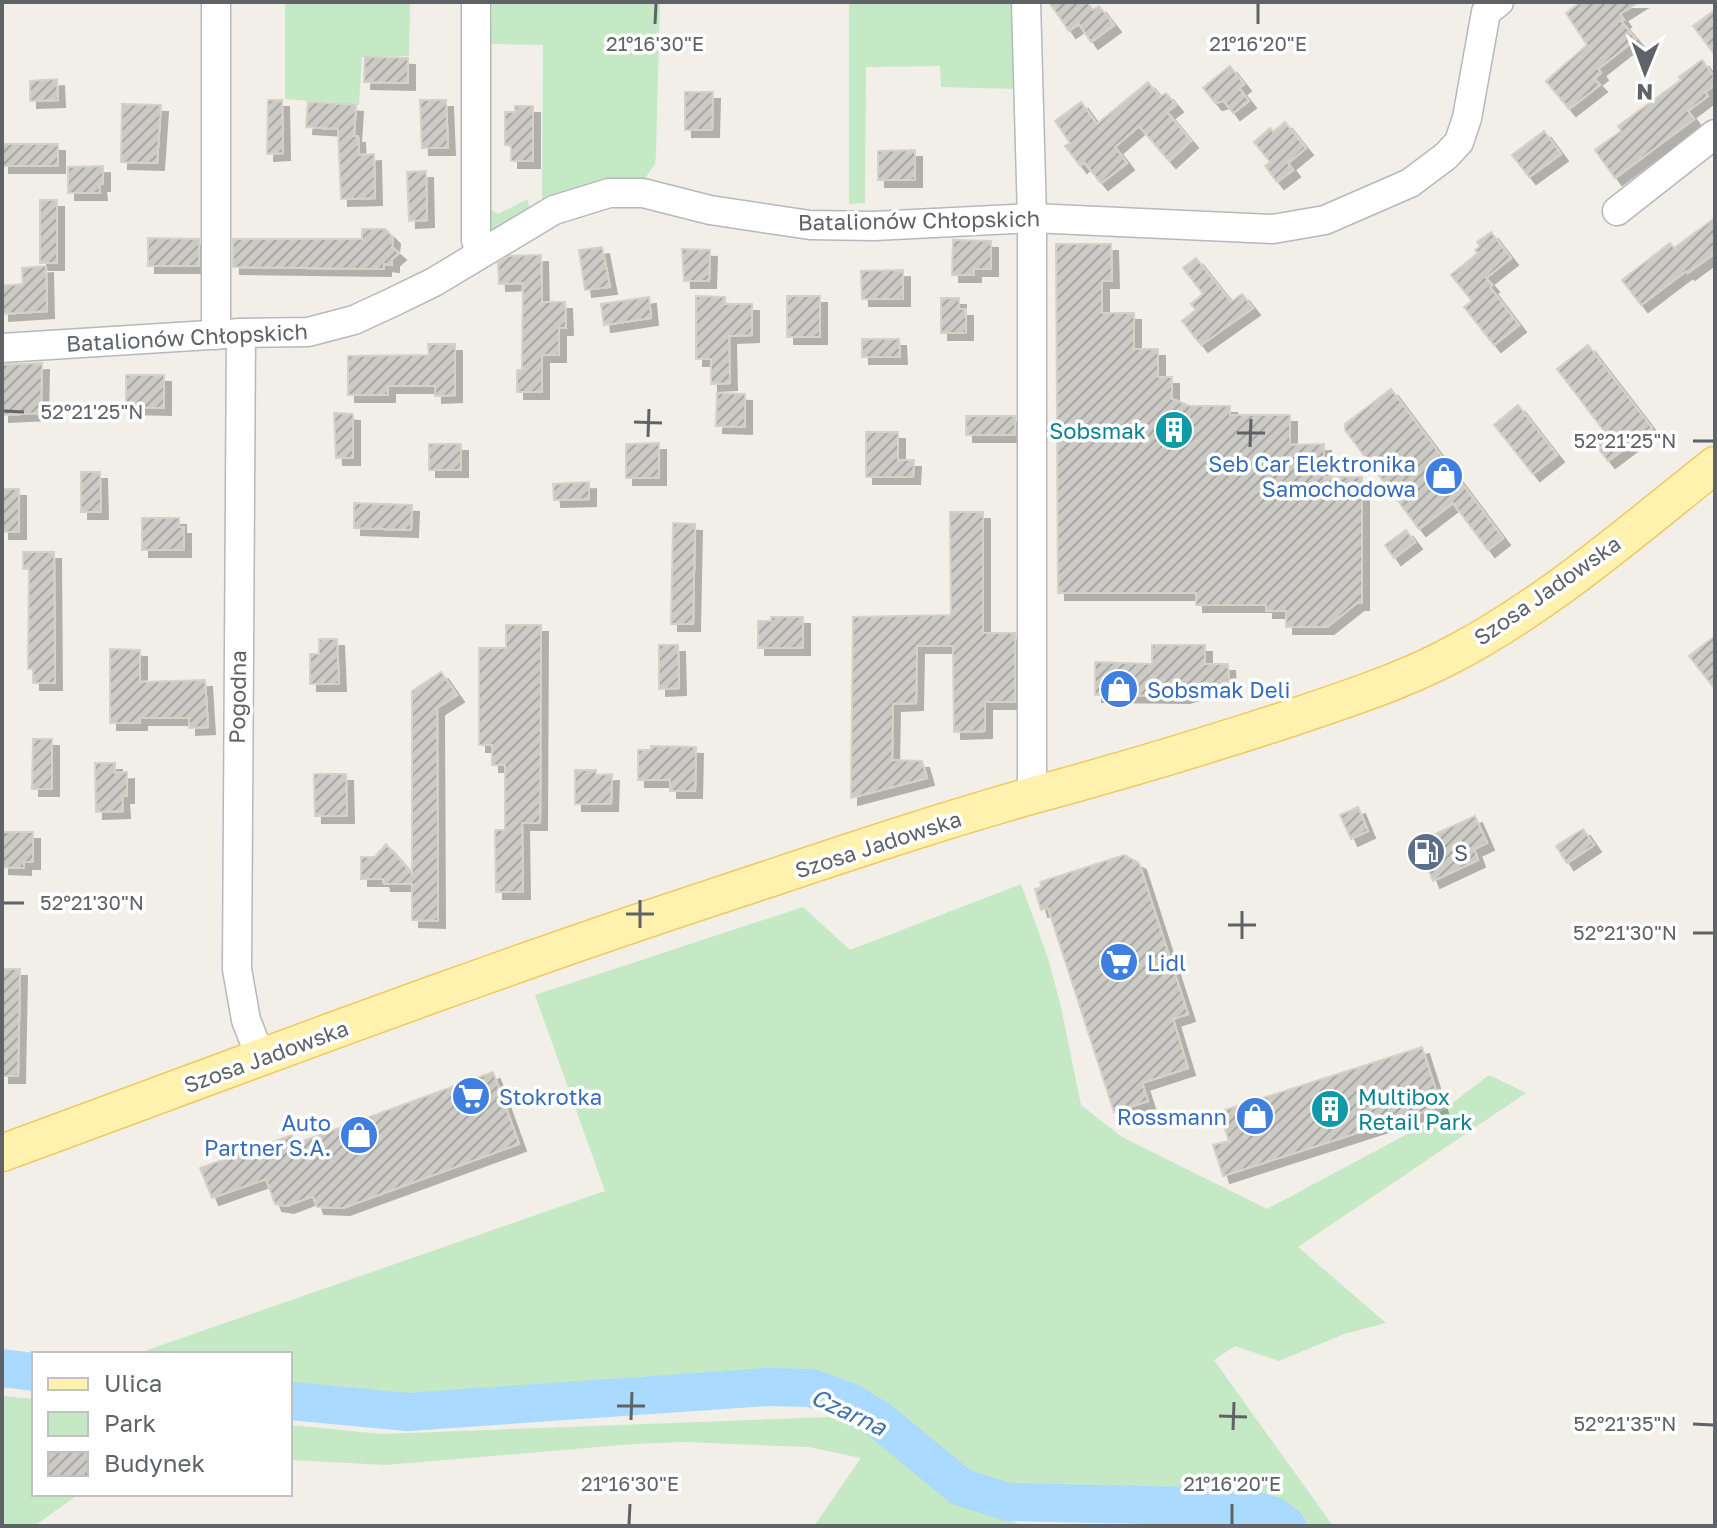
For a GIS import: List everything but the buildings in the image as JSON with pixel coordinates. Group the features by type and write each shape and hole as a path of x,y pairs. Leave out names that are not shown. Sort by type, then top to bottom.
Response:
{"main road":[{"name":"Szosa Jadowska","path":"2,1153 466,982 714,897 1032,796 1116,774 1367,692 1439,661 1511,620 1715,465"}],"street":[{"name":"Pogodna","path":"216,2 228,334 237,969 246,1020 261,1058"},
{"path":"476,2 476,240 480,254"},
{"path":"1026,2 1032,218 1032,796"},
{"name":"Batalionów Chłopskich","path":"2,348 308,332 354,320 434,282 554,210 592,197 625,191 652,194 710,210 810,225 874,226 1032,218 1273,229 1325,220 1410,183 1459,142 1467,118 1486,12 1499,2"},
{"path":"1617,211 1715,134"}],"green space":[{"path":"285,2 410,2 409,56 362,57 359,105 285,99"},
{"path":"492,2 660,2 655,164 643,181 542,203 543,45 491,44"},
{"path":"849,2 1012,2 1022,89 941,87 940,66 866,67 865,203 849,204"},
{"path":"528,199 529,209 491,232 487,230 489,208 498,214"},
{"path":"1021,884 1048,958 1081,1105 1122,1137 1267,1209 1424,1125 1489,1075 1526,1093 1298,1247 1386,1323 1344,1334 1279,1361 1235,1346 1214,1360 1333,1526 1301,1526 1280,1508 1252,1496 1009,1490 973,1478 896,1413 858,1393 815,1379 769,1376 408,1401 292,1390 292,1352 142,1352 605,1191 535,995 803,907 850,950"},
{"path":"2,1396 32,1399 32,1496 76,1496 34,1526 2,1526"},
{"path":"829,1417 878,1435 974,1507 1019,1524 1097,1526 814,1526 861,1458 809,1447 683,1442 386,1465 292,1460 292,1425 382,1434"}],"waterway":[{"name":"Czarna","path":"2,1368 32,1372"},
{"name":"Czarna","path":"292,1401 408,1412 768,1387 811,1388 850,1402 878,1419 961,1487 1008,1502 1243,1507 1274,1516 1287,1526"}],"place":[{"name":"Sobsmak","path":"1174,430"},
{"name":"Seb Car Elektronika Samochodowa","path":"1444,476"},
{"name":"Sobsmak Deli","path":"1119,689"},
{"name":"S","path":"1426,852"},
{"name":"Lidl","path":"1119,962"},
{"name":"Stokrotka","path":"471,1096"},
{"name":"Multibox Retail Park","path":"1330,1109"},
{"name":"Rossmann","path":"1255,1116"},
{"name":"Auto Partner S.A.","path":"359,1135"}]}
